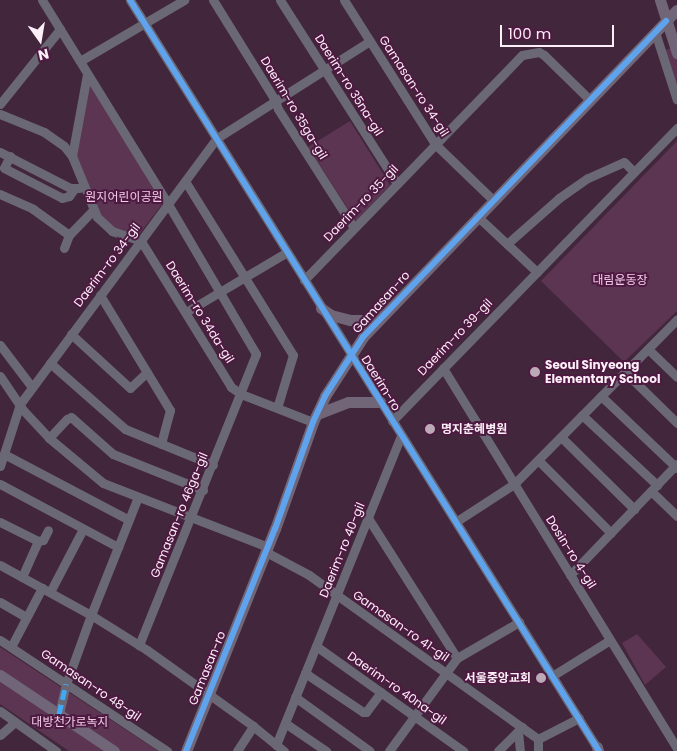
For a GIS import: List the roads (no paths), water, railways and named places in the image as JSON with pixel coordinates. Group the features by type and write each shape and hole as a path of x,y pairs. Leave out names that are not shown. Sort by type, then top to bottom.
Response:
{"main road":[{"path":"660,0 671,19 677,53"},
{"name":"Gamasan-ro","path":"186,751 267,549 315,418 325,396 363,337 655,32 671,19 677,10"},
{"path":"321,308 331,315 350,320 370,320 384,315"},
{"path":"315,418 348,402 380,402"},
{"path":"0,675 114,751"}],"street":[{"path":"42,0 220,292"},
{"name":"Daerim-ro","path":"130,0 598,750"},
{"path":"80,61 184,0"},
{"name":"Daerim-ro 35ga-gil","path":"213,0 275,100 278,109 354,228"},
{"name":"Daerim-ro 35na-gil","path":"280,0 397,184"},
{"name":"Gamasan-ro 34-gil","path":"345,0 435,144 494,200"},
{"path":"0,104 60,29"},
{"path":"655,32 677,100"},
{"path":"217,138 370,41"},
{"name":"Daerim-ro 35-gil","path":"304,280 522,55 539,52 544,55 590,100"},
{"path":"72,156 88,74"},
{"path":"0,114 56,139 72,156 93,210 112,231 141,241"},
{"name":"Daerim-ro 39-gil","path":"392,421 677,128"},
{"name":"Daerim-ro 34-gil","path":"0,466 20,404 217,138"},
{"path":"0,152 74,189"},
{"path":"10,156 4,168 62,198 68,196 74,189 84,186"},
{"path":"507,244 559,198 588,178 624,162 634,172"},
{"path":"185,181 293,355 277,408"},
{"path":"0,194 33,209 69,235"},
{"path":"64,248 69,235 93,210"},
{"path":"477,216 537,272"},
{"name":"Daerim-ro 34da-gil","path":"141,241 231,387 241,394"},
{"path":"186,312 287,252"},
{"name":"Gamasan-ro 46ga-gil","path":"139,645 192,518 256,354 220,292"},
{"path":"100,295 170,410 161,444"},
{"path":"456,521 514,484 624,372 675,326"},
{"path":"71,334 130,388 147,372"},
{"path":"0,345 32,387"},
{"path":"648,349 677,377"},
{"path":"50,363 124,429 213,465"},
{"name":"Dosin-ro 4-gil","path":"443,368 677,749"},
{"path":"624,372 677,424"},
{"path":"0,376 20,404 22,410 49,438 103,483 267,549"},
{"path":"241,394 277,408 315,418"},
{"path":"570,575 676,466 602,396"},
{"path":"582,415 654,488 677,516"},
{"path":"49,438 66,419 71,417 114,454 203,490"},
{"name":"Daerim-ro 40-gil","path":"276,745 402,435"},
{"path":"561,437 634,509"},
{"path":"4,454 129,520"},
{"path":"538,460 611,533"},
{"path":"0,484 118,547"},
{"path":"59,714 66,684 91,615 138,497"},
{"path":"368,518 457,658"},
{"path":"0,522 38,541 43,540 48,530"},
{"path":"10,647 26,617 46,590 83,529"},
{"path":"22,577 38,541"},
{"name":"Gamasan-ro 41-gil","path":"267,549 309,576 446,673 520,730 538,739"},
{"path":"0,565 91,615 139,645 254,726 284,751"},
{"path":"0,602 26,617"},
{"path":"390,751 457,658 519,622"},
{"name":"Gamasan-ro 48-gil","path":"0,640 167,751"},
{"path":"552,676 610,640"},
{"name":"Daerim-ro 40na-gil","path":"316,646 463,751"},
{"path":"305,673 363,712 366,712 381,692"},
{"path":"295,697 370,751"},
{"path":"0,711 56,751"},
{"path":"538,751 538,739 578,718"},
{"path":"0,735 16,722"},
{"path":"285,722 326,751"},
{"path":"237,751 254,726"},
{"path":"498,751 520,730"},
{"path":"520,730 520,751"}],"place":[{"name":"Seoul Sinyeong Elementary School","path":"535,372"},
{"name":"명지춘혜병원","path":"430,429"},
{"name":"서울중앙교회","path":"541,678"}],"park label":[{"name":"원지어린이공원","path":"124,197"},
{"name":"대림운동장","path":"620,280"},
{"name":"대방천가로녹지","path":"70,722"}]}
